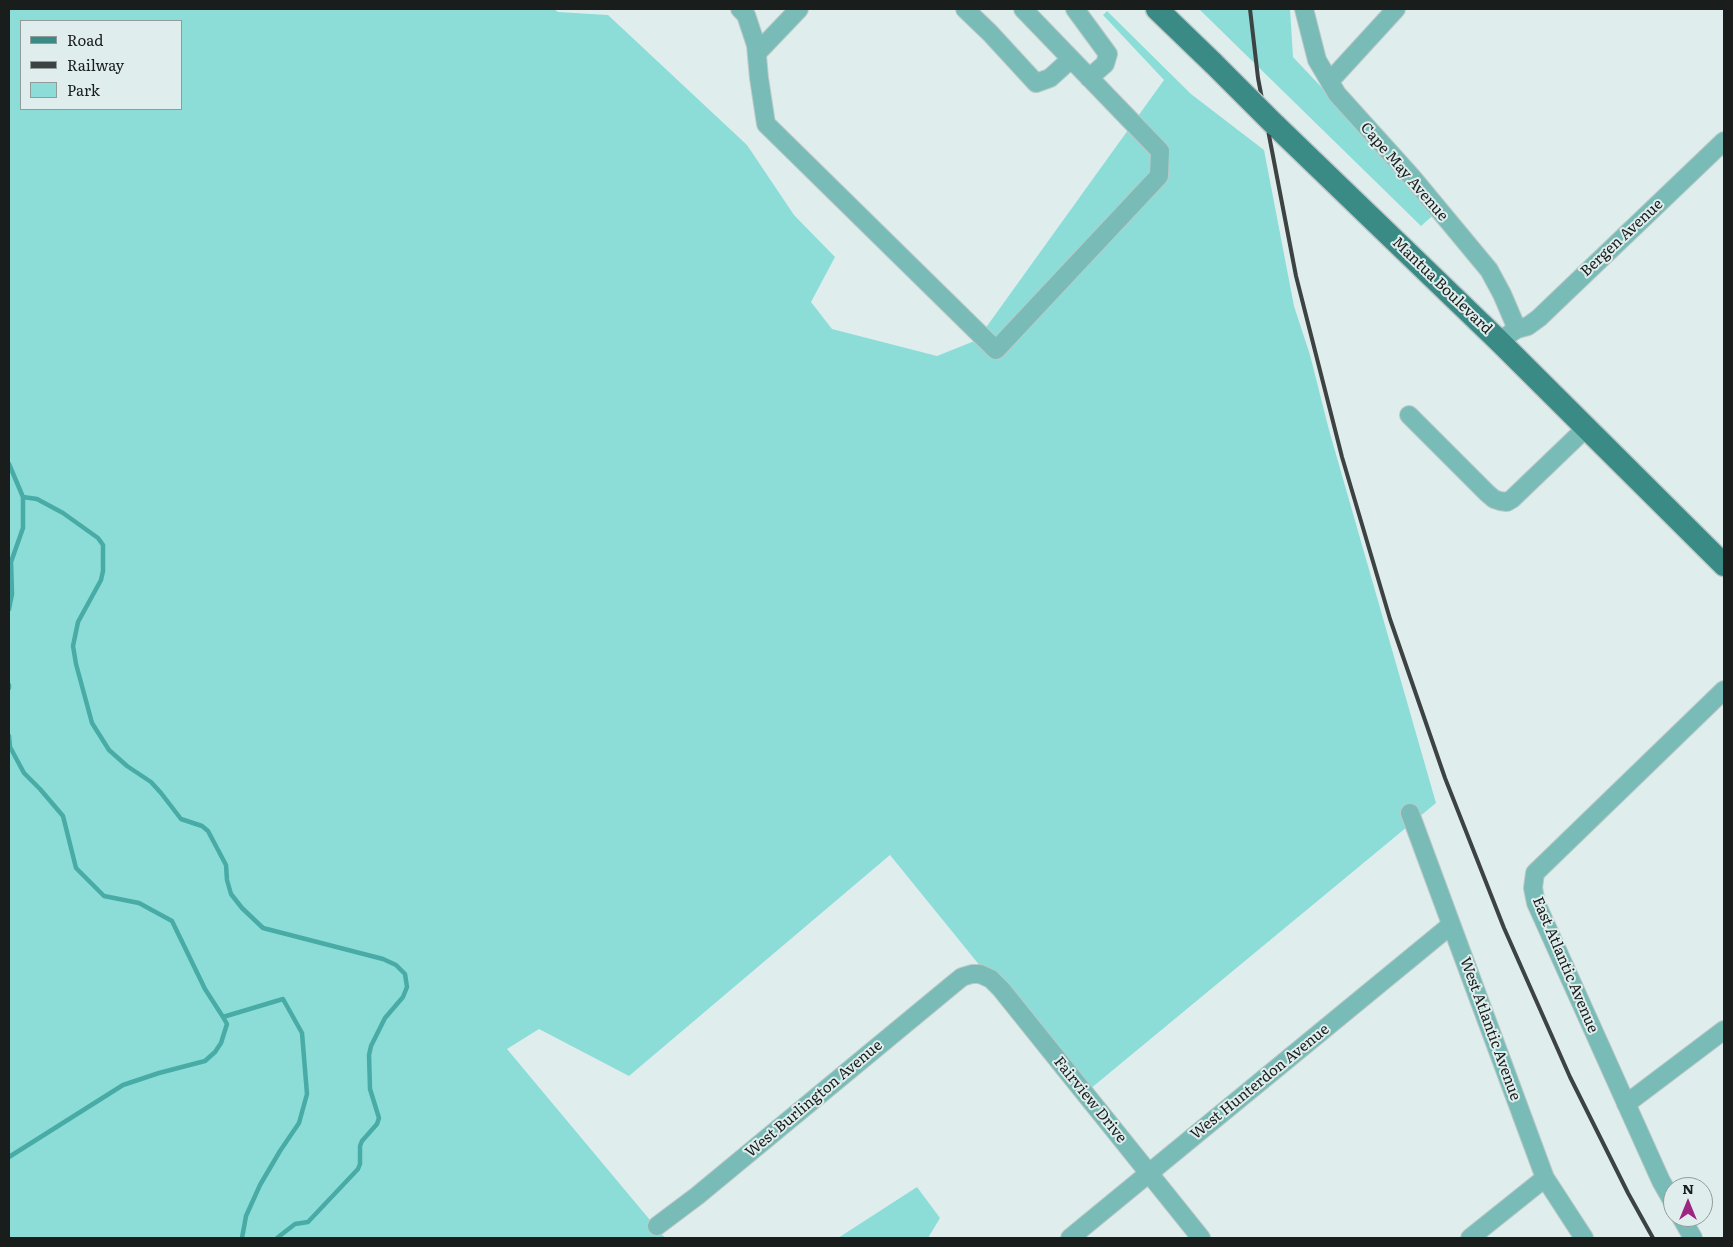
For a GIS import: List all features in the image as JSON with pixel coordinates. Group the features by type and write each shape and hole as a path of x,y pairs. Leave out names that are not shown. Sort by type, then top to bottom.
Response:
{"main road":[{"name":"Mantua Boulevard","path":"1157,9 1276,124 1508,335 1586,428 1724,565"}],"street":[{"path":"740,9 746,15 756,46 766,124 996,350 1159,176 1160,151 1023,9"},
{"path":"757,53 799,9"},
{"path":"965,9 1036,83 1050,78 1071,59"},
{"path":"1075,9 1108,54 1105,64 1089,78"},
{"name":"Cape May Avenue","path":"1304,9 1317,60 1337,94 1411,176 1489,270 1502,294 1508,335"},
{"path":"1330,82 1396,9"},
{"name":"Bergen Avenue","path":"1508,335 1528,326 1539,318 1724,141"},
{"path":"1409,415 1487,493 1500,501 1507,502 1586,428"},
{"name":"East Atlantic Avenue","path":"1663,1184 1536,903 1534,888 1536,874 1724,690"},
{"name":"West Atlantic Avenue","path":"1410,813 1545,1178 1584,1238"},
{"name":"West Hunterdon Avenue","path":"1070,1238 1451,925"},
{"name":"Fairview Drive","path":"972,974 980,974 991,979 1001,989 1201,1238"},
{"name":"West Burlington Avenue","path":"657,1226 697,1196 951,986 972,974"},
{"path":"1626,1104 1724,1030"},
{"path":"1470,1238 1545,1178"},
{"path":"1687,1227 1693,1238"}],"green space":[{"path":"9,9 554,9 558,12 608,15 747,145 794,215 835,257 811,302 832,329 937,356 977,340 1164,80 1103,15 1107,11 1191,94 1264,150 1294,306 1310,355 1329,430 1436,803 1084,1094 890,855 629,1076 539,1029 507,1049 665,1238 9,1238"},
{"path":"1199,9 1290,9 1293,57 1438,211 1421,226"},
{"path":"917,1187 940,1218 928,1238 838,1238"}],"waterway":[{"path":"9,464 23,497 23,528 11,562 12,594 9,609"},
{"path":"23,497 37,499 63,513 98,538 103,545 101,580 78,622 73,646 92,723 109,750 127,766 151,782 181,819 202,826 208,831 226,865 227,880 231,894 242,908 263,928 383,959 396,965 405,974 407,987 403,997 385,1018 371,1046 369,1055 370,1089 379,1118 377,1124 362,1141 358,1169 308,1222 295,1224 277,1238"},
{"path":"9,736 10,747 24,773 63,816 76,868 104,896 139,903 172,921 205,989 223,1017 283,999 302,1033 307,1094 299,1123 260,1185 246,1216 242,1238"},
{"path":"9,1157 123,1085 205,1061 221,1043 227,1024 223,1017"}],"railway":[{"path":"1250,9 1258,78 1296,276 1342,457 1390,619 1445,778 1504,928 1570,1077 1628,1193 1653,1238"}]}
